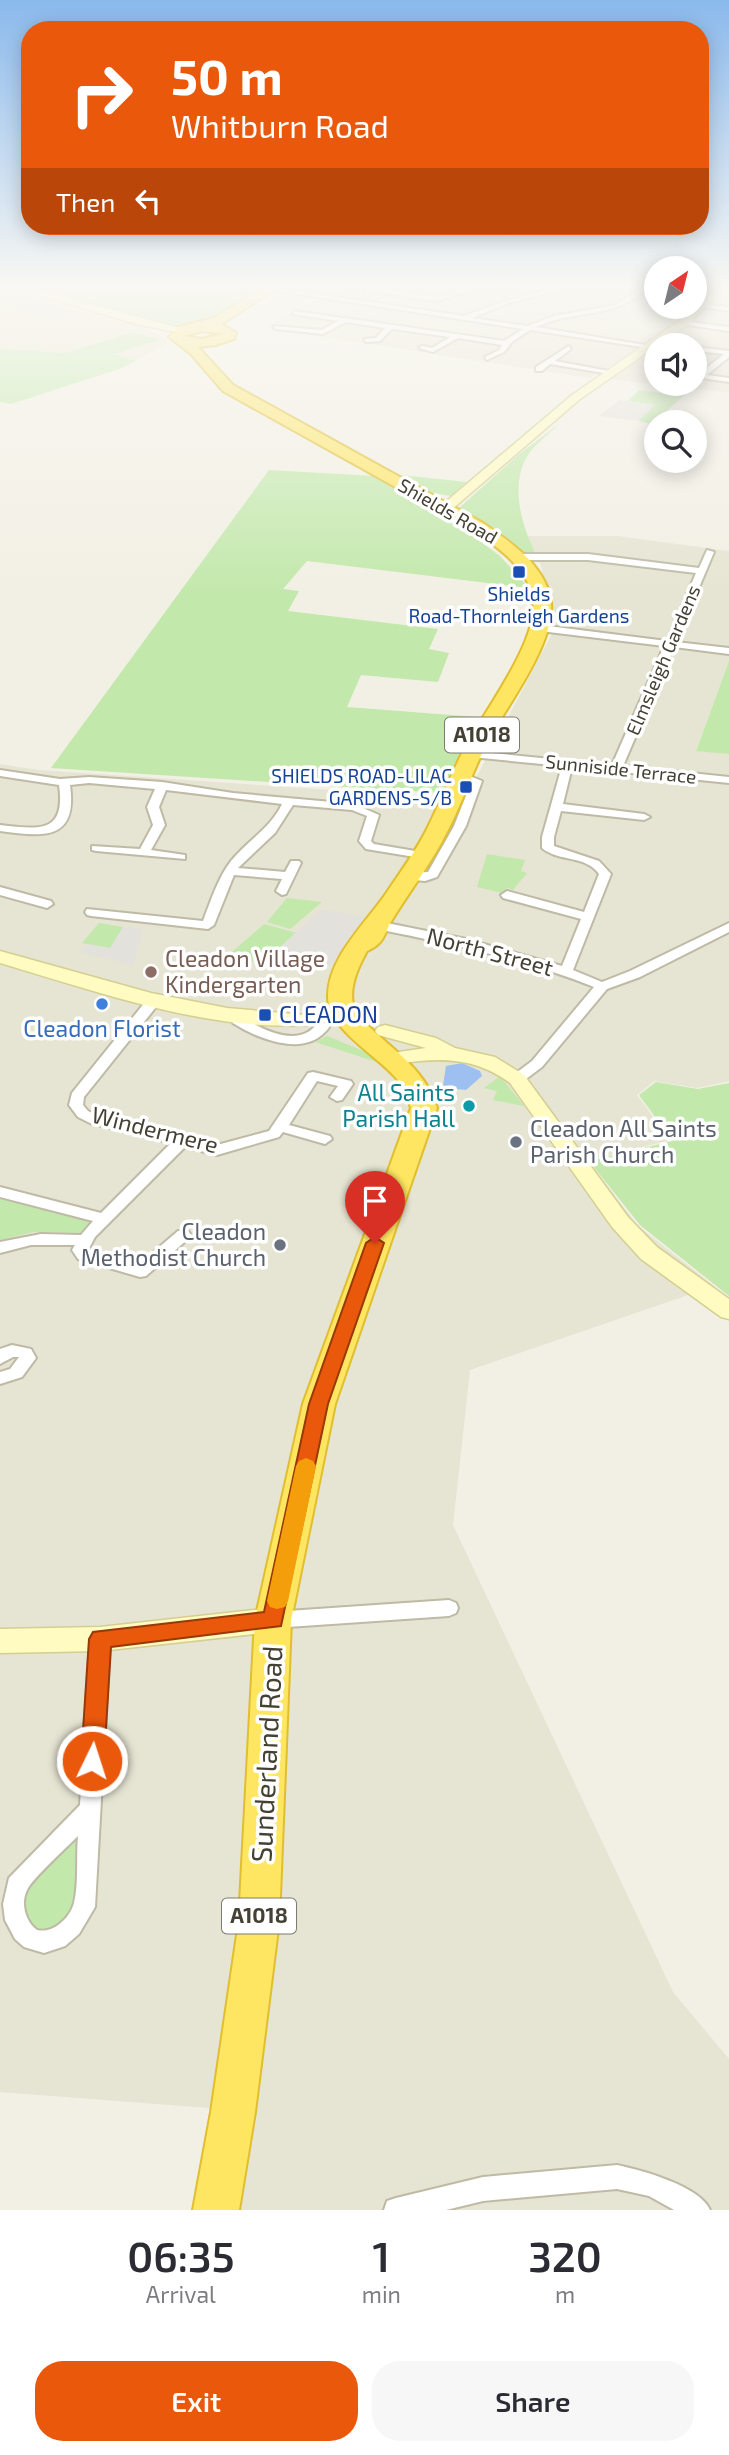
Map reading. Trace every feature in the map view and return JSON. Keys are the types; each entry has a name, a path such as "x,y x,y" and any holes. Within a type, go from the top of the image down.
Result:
{"highway":[{"name":"Shields Road","path":"232,390 477,526 518,557 540,592 544,611 540,628 471,754 435,834 377,925 356,985 357,1002 345,1015"},
{"name":"A1018","path":"345,1015 385,1031 403,1057"},
{"name":"A1018","path":"345,1015 403,1057"},
{"name":"Sunderland Road","path":"216,2210 233,2112 259,1921 273,1620 319,1404 423,1103 403,1057"}],"street":[{"path":"446,508 585,390"},
{"name":"Elmsleigh Gardens","path":"616,769 710,551"},
{"path":"518,557 588,557 702,570"},
{"path":"540,628 729,651"},
{"name":"Sunniside Terrace","path":"471,754 729,780"},
{"path":"566,971 605,874 603,869 593,862 555,853 548,848 568,764"},
{"path":"0,773 64,782 89,780 162,785 364,810 373,815 365,841 370,847 421,855"},
{"path":"408,876 425,877 433,874 460,826 478,781 462,776"},
{"path":"0,828 39,832 55,827 66,812 64,782"},
{"path":"144,853 159,825 153,807 162,785"},
{"path":"91,912 208,925 230,871 236,862 276,827 289,801"},
{"path":"556,807 644,817"},
{"path":"96,848 181,857"},
{"path":"282,891 295,863"},
{"path":"230,871 289,876"},
{"path":"0,891 47,904"},
{"path":"507,895 588,917"},
{"name":"North Street","path":"377,925 466,943 566,971 601,986"},
{"path":"517,1079 537,1065 601,986 635,974 729,927"},
{"path":"0,957 204,1010 306,1021 345,1015"},
{"name":"Windermere","path":"155,999 84,1087 76,1105 83,1114 95,1120 217,1150 229,1149 274,1134 281,1127"},
{"path":"385,1031 497,1064 517,1079 620,1222 649,1252 729,1311"},
{"path":"403,1057 449,1051"},
{"path":"325,1139 281,1127 313,1076 346,1084 337,1097"},
{"path":"181,1142 85,1240 80,1251 83,1255 140,1272 183,1235"},
{"path":"0,1192 105,1219"},
{"path":"0,1248 35,1238 85,1240"},
{"path":"0,1358 10,1351 18,1350 28,1358 16,1373 0,1378"},
{"path":"0,1641 100,1639 273,1620 449,1608"},
{"path":"89,1810 17,1885 8,1899 6,1916 13,1928 24,1938 38,1944 51,1942 77,1921 84,1907 100,1639"},
{"path":"396,2210 483,2189 617,2177 653,2185 698,2210"}],"shaded area":[{"path":"0,390 54,390 11,404 0,402"},
{"path":"707,390 707,390 729,390 729,393"},
{"path":"619,400 655,405 650,410 644,410 644,415 638,421 599,416"},
{"path":"525,536 618,536 729,551 729,661 696,750 729,754 729,1081 697,1088 654,1081 637,1095 670,1140 588,1161 638,1226 714,1286 470,1370 453,1525 673,1992 729,2059 729,2210 238,2210 248,2111 0,2092 0,764 38,770 465,799 554,630 541,565"},
{"path":"322,909 365,917 338,967 269,957"},
{"path":"123,927 143,929 133,965 80,952 88,944 110,948"}],"green space":[{"path":"0,390 54,390 11,404 0,402"},
{"path":"639,390 644,391 644,396 683,396 668,410 649,410 654,405 628,401"},
{"path":"559,424 531,450 521,472 520,508 536,555 527,555 459,508 518,455"},
{"path":"269,470 374,476 468,532 500,556 529,588 307,561 283,589 299,591 288,611 438,629 429,649 449,653 438,682 361,675 347,707 477,717 441,793 51,768"},
{"path":"400,475 467,482 451,496 432,493"},
{"path":"729,661 729,754 696,751"},
{"path":"487,854 525,860 521,871 527,873 513,890 507,888 502,893 477,887"},
{"path":"287,898 322,902 290,929 267,922"},
{"path":"99,923 123,927 110,949 82,943"},
{"path":"264,924 296,933 269,957 259,958 245,965 226,957"},
{"path":"327,1036 373,1055 380,1063 315,1042"},
{"path":"500,1076 524,1106 493,1100 497,1091 484,1088"},
{"path":"656,1082 698,1089 729,1083 729,1296 640,1225 589,1161 673,1141 639,1095"},
{"path":"0,1198 92,1220 81,1233 33,1232 0,1240"},
{"path":"76,1833 79,1838 77,1887 66,1920 58,1931 26,1931 18,1900 35,1876"}],"water":[{"path":"462,1063 480,1071 482,1076 466,1090 445,1088 446,1066"}],"slow traffic":[{"path":"277,1601 306,1466"}],"place":[{"name":"Shields Road-Thornleigh Gardens","path":"519,572"},
{"name":"SHIELDS ROAD-LILAC GARDENS-S/B","path":"466,787"},
{"name":"Cleadon Village Kindergarten","path":"151,972"},
{"name":"Cleadon Florist","path":"102,1004"},
{"name":"CLEADON","path":"265,1015"},
{"name":"All Saints Parish Hall","path":"469,1106"},
{"name":"Cleadon All Saints Parish Church","path":"516,1142"},
{"name":"Cleadon Methodist Church","path":"280,1245"}],"route":[{"path":"92,1761 100,1639 273,1620 319,1404 375,1243"}]}
